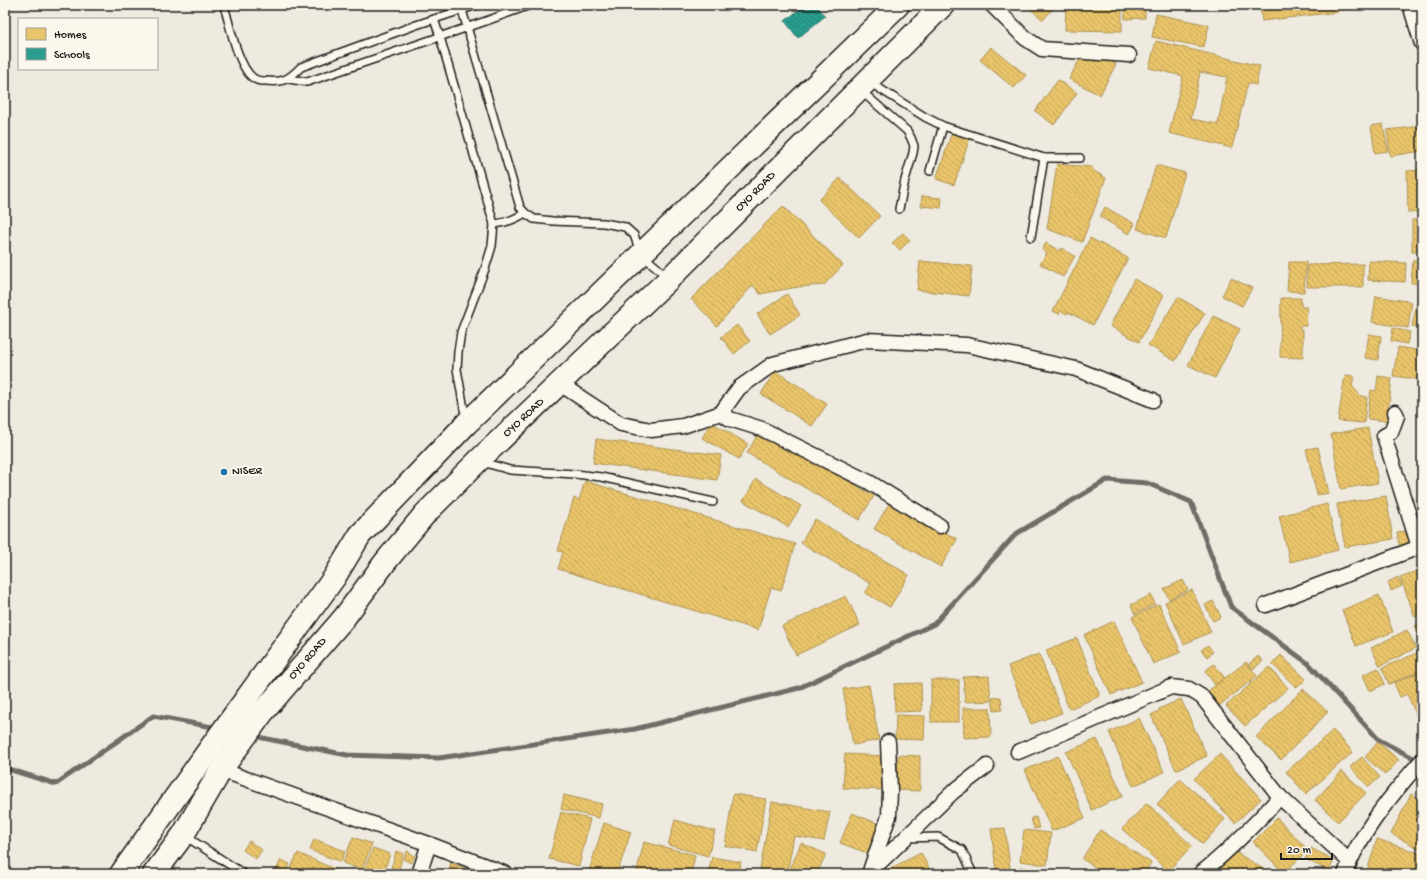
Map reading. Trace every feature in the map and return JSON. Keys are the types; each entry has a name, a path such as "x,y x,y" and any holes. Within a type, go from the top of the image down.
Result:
{"highway":[{"name":"OYO ROAD","path":"121,874 334,578 360,535 466,424 898,5"},
{"name":"OYO ROAD","path":"154,874 183,834 223,767 263,712 344,618 386,561 426,514 478,461 669,279 943,5"}],"street":[{"path":"992,5 1025,38 1042,49 1129,55"},
{"path":"1410,5 1422,44"},
{"path":"560,384 622,424 650,430 683,426 721,413 740,388 773,364 867,340 967,345 1076,369 1153,400"},
{"path":"1266,605 1421,547 1384,436 1391,432 1397,416 1395,412"},
{"path":"721,413 730,420 762,428 868,482 940,526"},
{"path":"1018,752 1171,687 1189,689 1202,697 1280,797 1347,867 1380,812 1422,760"},
{"path":"869,872 889,816 890,791 888,742"},
{"path":"869,872 953,792 987,766"},
{"path":"223,767 506,874"},
{"path":"1200,874 1219,859 1280,797"},
{"path":"419,874 429,844"}],"lane":[{"path":"224,5 240,60 247,72 256,80 277,82 289,79 307,82 530,5"},
{"path":"289,79 301,67 434,19 478,5"},
{"path":"462,10 520,207 525,213 534,219 604,223 625,227 634,235 641,254 669,279"},
{"path":"434,19 494,224 492,246 485,269 461,332 458,352 457,369 466,424"},
{"path":"863,85 942,126 1044,158 1080,158"},
{"path":"863,85 912,138 914,146 913,153 905,180 899,209"},
{"path":"930,170 942,126"},
{"path":"1032,237 1044,158"},
{"path":"494,224 506,223 515,220 525,213"},
{"path":"478,461 510,470 601,477 713,502"},
{"path":"183,834 244,874"},
{"path":"904,838 938,837 962,850 973,874"}],"building: Homes":[{"path":"1026,5 1056,5 1043,20"},
{"path":"1066,5 1122,6 1122,31 1065,30"},
{"path":"1125,5 1145,5 1145,18 1125,19"},
{"path":"1159,5 1170,5 1170,9 1159,8"},
{"path":"1260,5 1337,5 1338,12 1262,21"},
{"path":"1339,5 1356,5 1356,8 1340,10"},
{"path":"1156,14 1209,25 1204,47 1152,37"},
{"path":"1156,41 1260,66 1256,85 1248,83 1232,148 1169,133 1183,76 1149,68","holes":["1200,72 1227,77 1218,124 1191,119"]},
{"path":"991,47 1026,75 1014,88 980,60"},
{"path":"1082,55 1096,62 1100,56 1116,64 1100,95 1069,79"},
{"path":"1058,80 1077,93 1054,125 1035,111"},
{"path":"1383,124 1388,151 1375,153 1371,126"},
{"path":"1422,126 1422,151 1390,156 1387,130"},
{"path":"952,132 970,138 954,185 936,179"},
{"path":"1057,164 1092,167 1094,171 1106,178 1082,242 1047,229"},
{"path":"1156,165 1185,173 1166,238 1137,229"},
{"path":"1422,170 1422,212 1408,213 1407,171"},
{"path":"840,178 880,216 859,238 819,200"},
{"path":"922,196 942,198 941,208 921,206"},
{"path":"783,206 843,265 824,285 798,287 760,294 753,285 717,326 691,299"},
{"path":"1105,207 1135,224 1129,234 1100,217"},
{"path":"1412,220 1422,220 1422,252 1412,252"},
{"path":"903,233 910,240 900,250 892,243"},
{"path":"1090,238 1128,258 1093,325 1068,312 1067,314 1061,311 1059,314 1053,311"},
{"path":"1046,243 1060,251 1061,248 1075,256 1063,277 1040,264 1047,253 1042,250"},
{"path":"1413,260 1422,260 1422,284 1411,283"},
{"path":"920,261 972,266 969,296 917,290"},
{"path":"1369,261 1406,263 1405,282 1368,280"},
{"path":"1289,262 1306,262 1304,292 1287,291"},
{"path":"1363,264 1363,287 1307,287 1307,265"},
{"path":"1231,278 1252,288 1242,306 1222,296"},
{"path":"1134,279 1164,295 1139,342 1110,326"},
{"path":"787,294 800,315 770,334 757,314"},
{"path":"1376,296 1412,302 1408,328 1372,322"},
{"path":"1178,297 1205,313 1175,361 1148,345"},
{"path":"1281,298 1301,298 1301,307 1307,307 1306,326 1300,326 1300,330 1303,331 1303,358 1280,357"},
{"path":"1418,298 1422,299 1422,328 1412,326"},
{"path":"1213,316 1240,329 1215,378 1188,365"},
{"path":"737,325 750,341 734,354 721,337"},
{"path":"1393,328 1410,332 1407,344 1391,341"},
{"path":"1369,334 1381,336 1378,360 1365,358"},
{"path":"1398,347 1422,351 1422,380 1393,376"},
{"path":"775,371 827,404 812,426 761,394"},
{"path":"1345,375 1354,376 1352,386 1361,396 1367,397 1364,423 1338,421"},
{"path":"1378,376 1392,378 1387,421 1367,419 1371,390 1376,391"},
{"path":"711,422 748,444 739,459 702,438"},
{"path":"1368,428 1378,483 1341,489 1331,434"},
{"path":"761,429 874,496 859,520 747,453"},
{"path":"596,439 721,455 717,480 593,463"},
{"path":"1318,447 1329,493 1317,495 1306,449"},
{"path":"756,479 801,506 788,527 743,501"},
{"path":"585,481 795,544 781,591 771,588 758,630 558,569 563,552 558,551 574,498 579,500"},
{"path":"1386,496 1393,539 1345,547 1337,504"},
{"path":"890,502 957,539 941,567 874,529"},
{"path":"1327,504 1338,550 1290,562 1279,516"},
{"path":"815,519 909,575 890,607 865,593 871,584 801,543"},
{"path":"1410,531 1412,549 1400,550 1397,532"},
{"path":"1422,569 1422,615 1415,617 1400,577"},
{"path":"1398,577 1402,586 1391,591 1388,582"},
{"path":"1183,580 1188,590 1169,599 1164,589"},
{"path":"1192,590 1211,632 1184,644 1165,602"},
{"path":"1151,595 1155,604 1135,614 1131,605"},
{"path":"1379,595 1393,632 1356,646 1342,610"},
{"path":"846,596 860,625 796,655 782,626"},
{"path":"1213,601 1221,617 1213,621 1205,605"},
{"path":"1159,604 1181,652 1153,664 1132,617"},
{"path":"1114,621 1142,682 1111,695 1084,635"},
{"path":"1422,623 1422,643 1415,626"},
{"path":"1407,630 1416,648 1380,666 1371,648"},
{"path":"1077,638 1100,696 1069,709 1046,650"},
{"path":"1208,645 1213,652 1207,657 1201,650"},
{"path":"1419,652 1422,659 1422,670 1389,684 1382,668"},
{"path":"1039,654 1062,713 1031,724 1008,666"},
{"path":"1281,655 1306,679 1297,688 1272,664"},
{"path":"1258,656 1263,661 1253,669 1249,664"},
{"path":"1246,662 1257,676 1219,706 1208,691"},
{"path":"1214,664 1225,678 1215,685 1205,671"},
{"path":"1269,667 1288,688 1245,726 1226,706"},
{"path":"1378,668 1385,684 1370,691 1363,675"},
{"path":"1422,671 1422,719 1419,721 1407,694 1400,697 1394,683"},
{"path":"989,676 991,701 965,702 963,677"},
{"path":"931,680 959,680 959,722 931,722"},
{"path":"921,683 922,711 895,712 894,684"},
{"path":"869,685 879,740 853,745 843,689"},
{"path":"1303,689 1328,712 1281,760 1256,737"},
{"path":"1001,697 1002,710 994,711 992,698"},
{"path":"1181,699 1207,756 1176,770 1151,715 1159,711 1159,709"},
{"path":"963,708 990,708 991,737 964,738"},
{"path":"896,715 925,716 924,740 895,739"},
{"path":"1139,718 1164,772 1133,786 1109,732"},
{"path":"1333,730 1353,752 1306,794 1286,772"},
{"path":"1097,739 1123,796 1092,810 1066,752"},
{"path":"1378,742 1399,760 1385,775 1365,757"},
{"path":"845,754 886,756 884,790 843,788"},
{"path":"1220,754 1261,799 1235,823 1194,779"},
{"path":"898,755 920,756 920,791 897,790"},
{"path":"1058,756 1085,818 1052,831 1025,770"},
{"path":"1362,757 1380,777 1369,787 1350,767"},
{"path":"1342,771 1366,793 1338,822 1315,800"},
{"path":"1180,779 1225,819 1203,844 1157,804"},
{"path":"733,794 766,799 757,852 725,846"},
{"path":"1411,794 1422,800 1422,850 1391,834"},
{"path":"564,795 602,804 599,818 561,809"},
{"path":"772,802 830,812 824,841 794,836 787,874 760,869"},
{"path":"1147,803 1192,846 1168,871 1122,829"},
{"path":"561,812 590,819 579,866 549,859"},
{"path":"852,813 879,824 867,853 840,843"},
{"path":"1036,817 1039,828 1034,829 1031,818"},
{"path":"1277,818 1308,850 1284,873 1253,842"},
{"path":"675,820 715,831 708,856 668,845"},
{"path":"604,823 631,832 617,874 588,874"},
{"path":"1005,828 1010,868 996,870 991,829"},
{"path":"1024,830 1051,833 1047,865 1020,861"},
{"path":"1100,830 1151,863 1144,874 1106,874 1082,859"},
{"path":"353,837 372,844 362,870 343,863"},
{"path":"314,839 345,851 341,862 310,850"},
{"path":"1377,839 1422,854 1422,874 1366,874"},
{"path":"249,841 262,850 256,859 243,850"},
{"path":"644,842 695,855 691,874 636,874"},
{"path":"801,843 826,854 817,874 788,874"},
{"path":"373,848 390,854 383,874 374,874 364,870"},
{"path":"1311,848 1334,860 1329,871 1305,859"},
{"path":"1232,850 1272,874 1217,874"},
{"path":"396,851 403,853 398,874 390,872"},
{"path":"407,851 415,856 411,863 403,859"},
{"path":"298,853 339,871 337,874 288,874"},
{"path":"921,853 932,874 879,874"},
{"path":"712,857 741,862 739,874 708,874"},
{"path":"281,860 290,864 285,874 276,870"},
{"path":"451,863 480,874 447,874"},
{"path":"1020,867 1055,873 1019,874"}],"building: Schools":[{"path":"805,5 816,5 825,16 798,38 785,21"}],"waterway":[{"path":"253,736 347,755 439,758 635,729 799,688 934,624 1016,534 1107,480 1147,483 1191,502 1231,607 1309,664 1379,740 1419,761"},
{"path":"5,768 56,784 153,716 218,728"}],"place":[{"name":"NISER","path":"224,472"}]}
